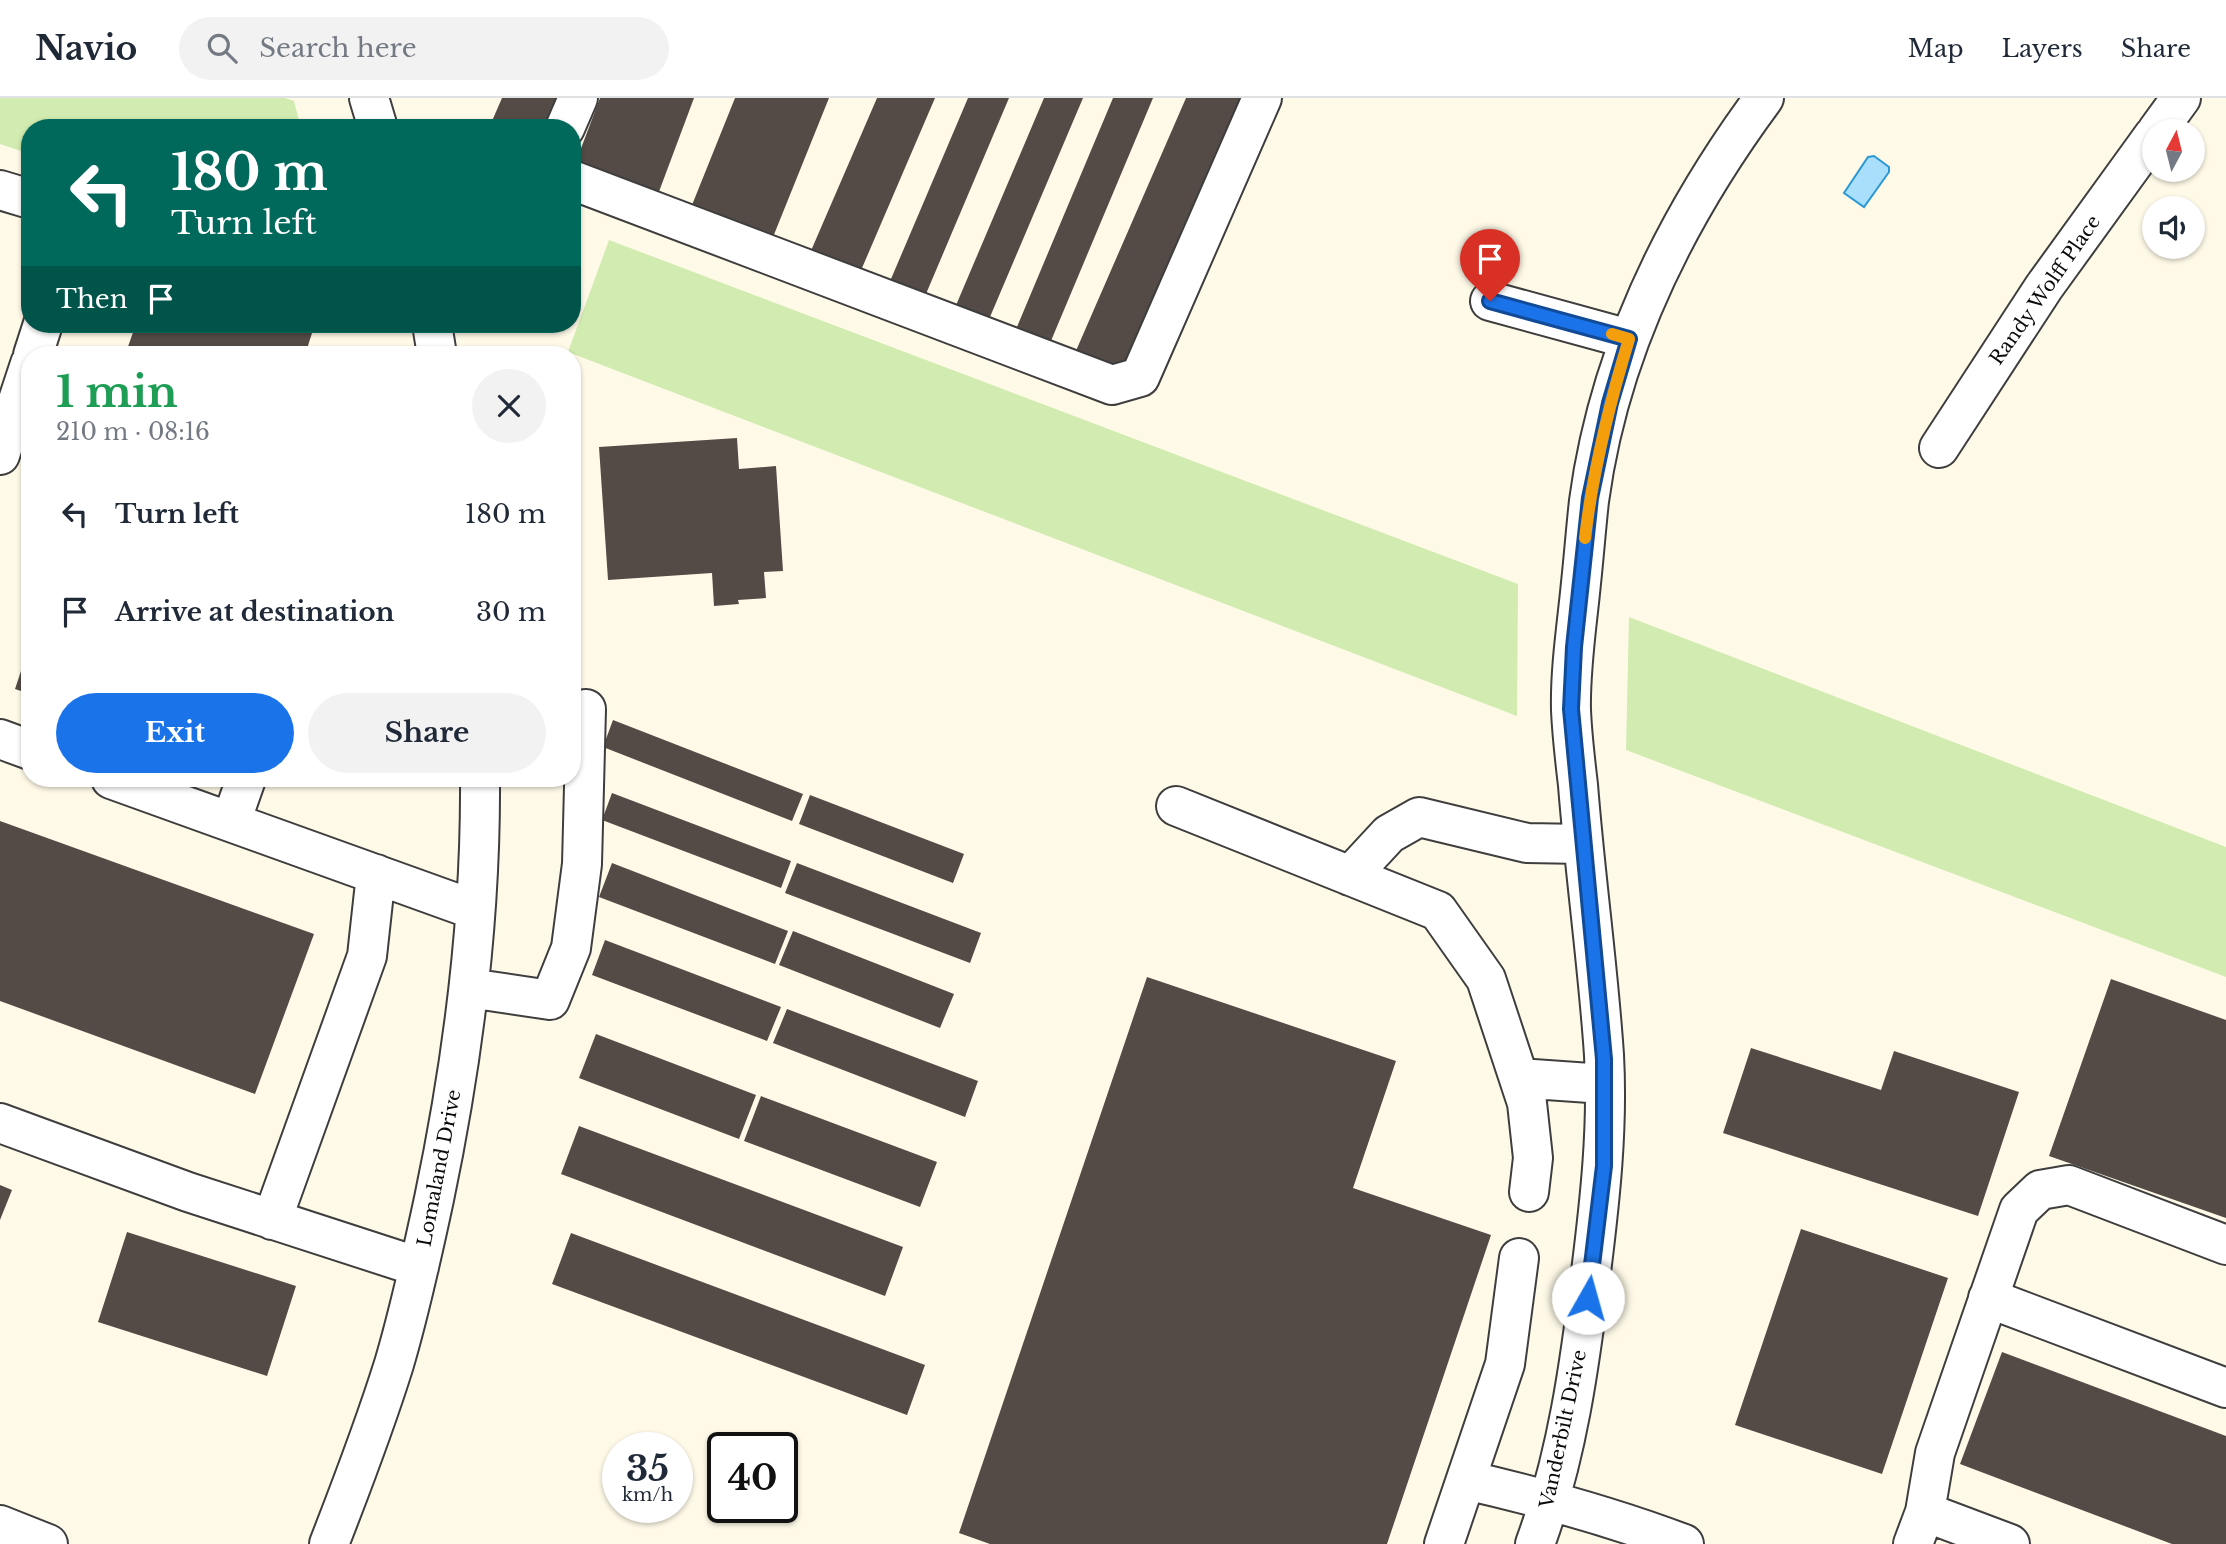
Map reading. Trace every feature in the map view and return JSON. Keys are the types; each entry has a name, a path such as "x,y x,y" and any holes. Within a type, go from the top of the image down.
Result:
{"street":[{"path":"369,98 375,119"},
{"path":"569,119 578,98"},
{"path":"581,183 1112,385 1140,377 1262,98"},
{"name":"Vanderbilt Drive","path":"1535,1544 1551,1500 1569,1417 1586,1311 1604,1166 1604,1084 1597,971 1571,709 1574,647 1590,498 1610,403 1629,339 1659,267 1694,201 1764,98"},
{"name":"Randy Wolff Place","path":"2166,119 2181,98"},
{"name":"Randy Wolff Place","path":"1938,448 2044,287 2142,152"},
{"path":"0,190 21,197"},
{"path":"1490,301 1629,339"},
{"path":"0,455 21,391"},
{"path":"469,988 550,1000 571,948 582,864 586,709"},
{"path":"0,739 21,747"},
{"path":"133,787 475,910"},
{"path":"231,822 243,787"},
{"name":"Lomaland Drive","path":"329,1544 363,1457 394,1364 419,1267 451,1118 469,988 480,787"},
{"path":"1176,806 1438,911 1486,979 1519,1078 1527,1103 1533,1158 1529,1192"},
{"path":"1350,876 1389,834 1419,817 1527,843 1583,845"},
{"path":"272,1220 367,956 376,874"},
{"path":"1519,1078 1604,1084"},
{"path":"0,1123 188,1192 419,1267"},
{"path":"2010,1544 1919,1528 1935,1453 2019,1210 2040,1190 2069,1185 2226,1245"},
{"path":"1444,1544 1505,1364 1519,1258"},
{"path":"1988,1298 2226,1388"},
{"path":"1466,1480 1551,1500 1684,1544"},
{"path":"0,1525 48,1544"}],"green space":[{"path":"0,98 285,98 294,101 299,119 21,119 21,151 0,144"},
{"path":"609,240 1518,584 1517,716 581,357 581,346 570,346 575,333 581,333 581,316"},
{"path":"1629,617 2226,847 2226,977 1626,750"}],"water":[{"path":"1874,156 1889,167 1889,172 1864,207 1844,193 1868,157"}],"building":[{"path":"502,98 562,98 554,119 493,119"},
{"path":"600,98 694,98 657,197 581,170 581,148"},
{"path":"735,98 829,98 771,242 690,210"},
{"path":"877,98 935,98 859,275 810,253"},
{"path":"968,98 1009,98 923,301 888,286"},
{"path":"1044,98 1083,98 987,324 954,310"},
{"path":"1113,98 1153,98 1048,348 1014,334"},
{"path":"1186,98 1245,98 1124,374 1075,353"},
{"path":"133,333 312,333 308,346 128,346"},
{"path":"737,438 739,469 776,466 783,571 764,572 766,598 738,600 739,604 714,606 712,573 608,580 599,447"},
{"path":"21,671 21,691 15,689"},
{"path":"613,720 803,794 792,821 603,747"},
{"path":"612,793 791,861 781,888 602,820"},
{"path":"810,795 964,854 953,883 799,824"},
{"path":"0,821 314,934 255,1094 0,1001"},
{"path":"612,863 788,931 775,964 599,897"},
{"path":"797,863 981,933 970,963 785,893"},
{"path":"793,931 954,994 940,1028 779,965"},
{"path":"605,940 781,1007 767,1041 592,975"},
{"path":"1147,977 1396,1061 1353,1188 1491,1235 1387,1544 990,1544 959,1533"},
{"path":"2111,979 2226,1020 2226,1218 2049,1156"},
{"path":"787,1009 978,1081 965,1117 773,1043"},
{"path":"596,1034 756,1095 739,1139 579,1078"},
{"path":"1751,1048 1881,1090 1894,1051 2019,1092 1978,1216 1723,1133"},
{"path":"761,1096 937,1162 920,1207 744,1141"},
{"path":"579,1126 903,1247 885,1296 561,1174"},
{"path":"0,1185 12,1190 0,1220"},
{"path":"1801,1229 1948,1278 1882,1474 1735,1425"},
{"path":"127,1232 296,1286 267,1376 98,1322"},
{"path":"571,1233 925,1365 907,1415 552,1284"},
{"path":"2002,1352 2226,1436 2226,1544 2172,1544 1960,1464"}],"slow traffic":[{"path":"1585,538 1590,498 1610,403 1629,339 1612,334"}],"route":[{"path":"1490,301 1629,339 1610,403 1590,498 1574,647 1571,709 1604,1059 1604,1166 1588,1298"}]}
